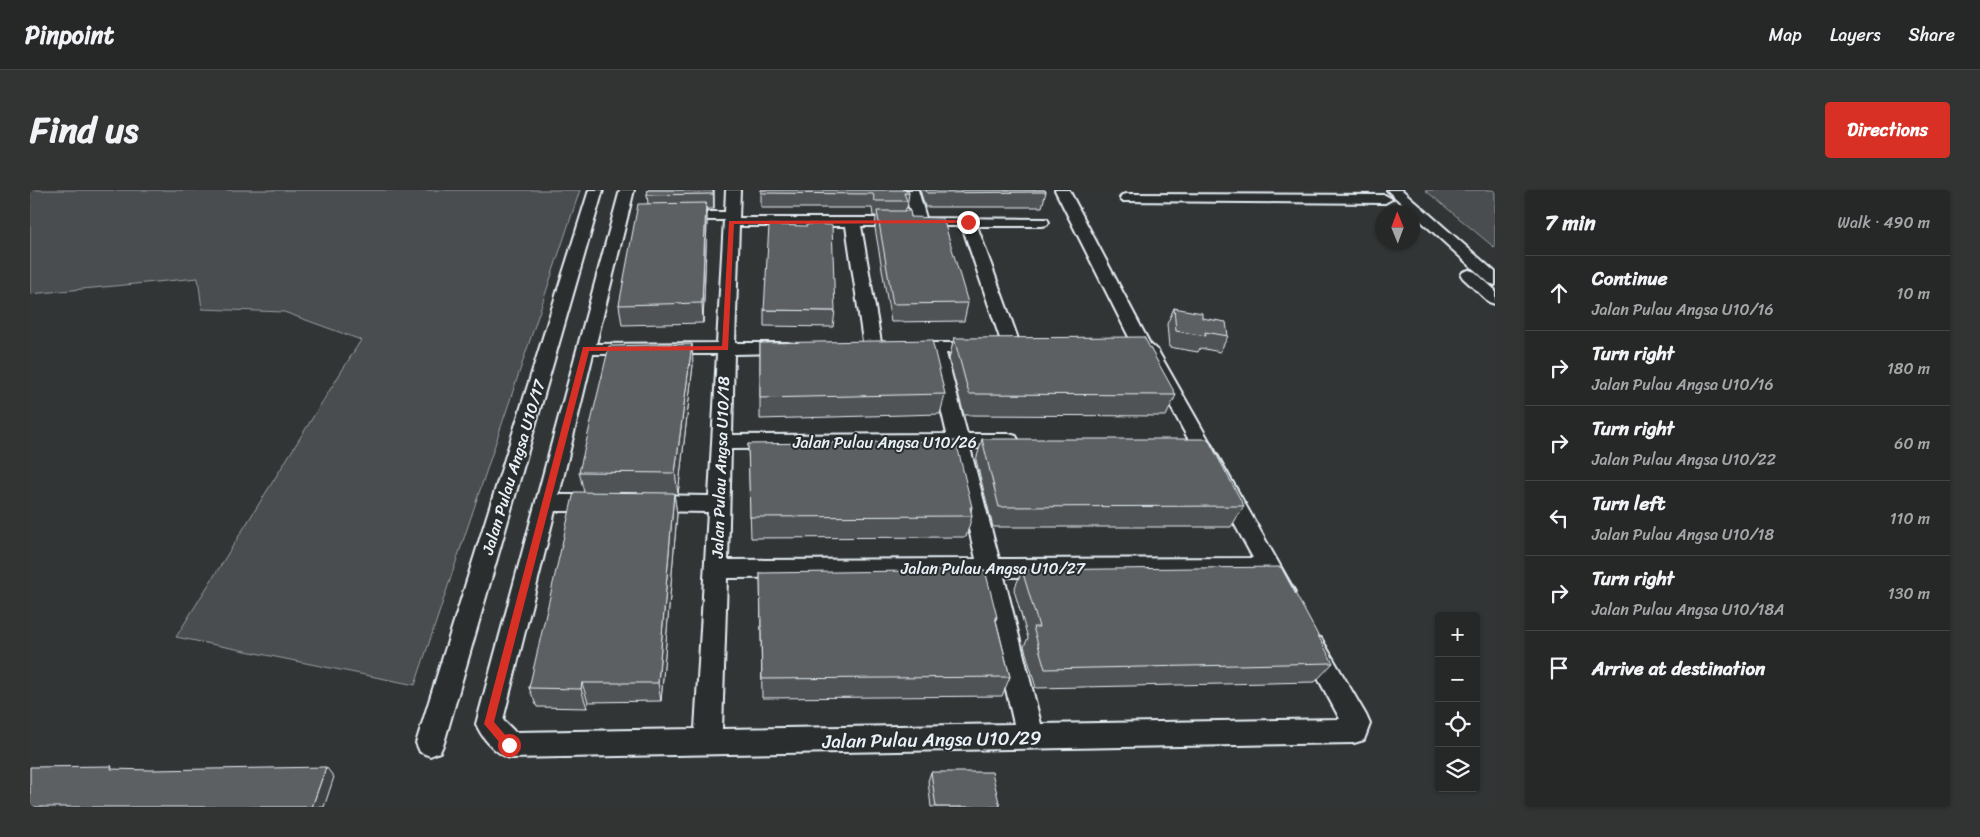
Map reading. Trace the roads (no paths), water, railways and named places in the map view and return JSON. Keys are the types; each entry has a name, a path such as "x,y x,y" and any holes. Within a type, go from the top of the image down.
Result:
{"street":[{"name":"Jalan Pulau Angsa U10/17","path":"430,743 596,190"},
{"path":"627,190 629,216 586,348 546,503 719,504"},
{"name":"Jalan Pulau Angsa U10/18","path":"708,743 733,190"},
{"path":"911,190 920,222"},
{"path":"1062,190 1133,347 1149,351 1189,441 1269,567"},
{"path":"1385,193 1394,205"},
{"path":"1127,198 1250,194 1385,193 1495,280"},
{"path":"666,216 852,222 1042,222"},
{"path":"852,222 872,348"},
{"path":"968,222 1012,347"},
{"path":"1420,231 1495,299"},
{"path":"853,348 1031,347"},
{"path":"586,348 804,348"},
{"path":"936,348 1031,737"},
{"name":"Jalan Pulau Angsa U10/26","path":"721,442 1026,441"},
{"name":"Jalan Pulau Angsa U10/29","path":"546,503 489,724 509,745 1354,731 1357,724 1269,567"},
{"name":"Jalan Pulau Angsa U10/27","path":"716,569 1269,567"}]}
